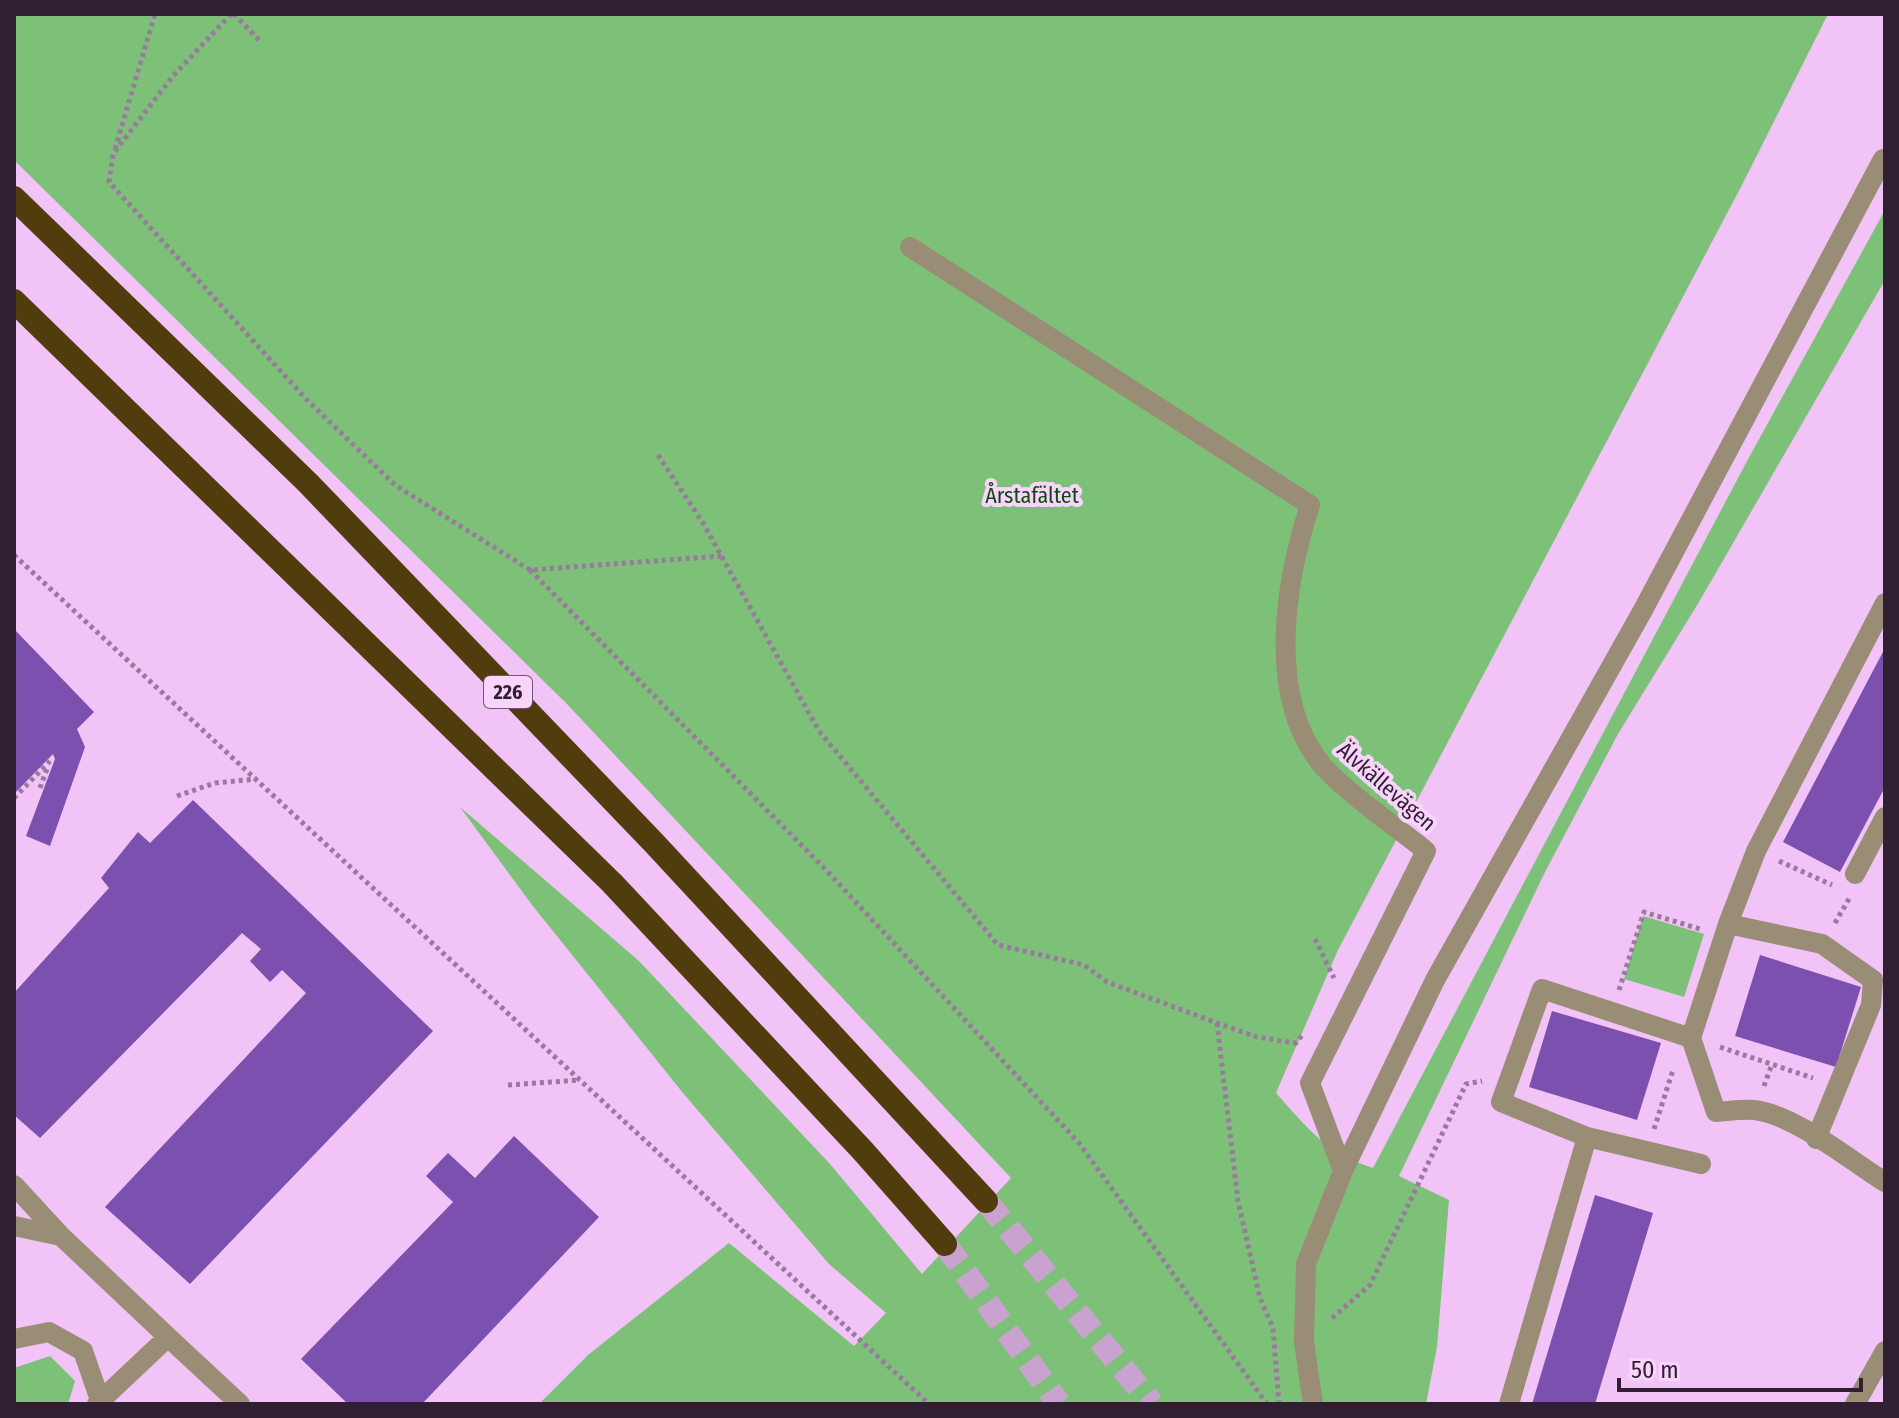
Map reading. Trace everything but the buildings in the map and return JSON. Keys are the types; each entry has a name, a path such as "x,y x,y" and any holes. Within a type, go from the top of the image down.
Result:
{"highway":[{"name":"226","path":"14,198 308,483 654,843 986,1201"},
{"path":"14,301 612,883 832,1117 945,1244"}],"street":[{"path":"1313,1404 1304,1342 1306,1264 1343,1171 1435,980 1643,610 1883,159"},
{"name":"Älvkällevägen","path":"910,247 1310,505 1288,603 1291,694 1301,732 1323,767 1426,851 1310,1083 1343,1171"},
{"path":"1885,603 1756,851 1688,1036 1716,1112 1756,1110 1799,1127 1885,1182"},
{"path":"1853,884 1885,817"},
{"path":"1726,930 1822,944 1873,980 1871,1005 1840,1087 1816,1139"},
{"path":"1688,1036 1542,989 1501,1102 1587,1137 1701,1164"},
{"path":"1509,1404 1587,1137"},
{"path":"14,1185 61,1236 240,1404"},
{"path":"15,1226 61,1236"},
{"path":"14,1339 49,1332 83,1351 98,1402 168,1337"},
{"path":"1855,1404 1885,1351"}],"path":[{"path":"155,14 113,154 109,182 306,399 395,485 530,570 827,871 1079,1143 1267,1404"},
{"path":"113,154 173,76 232,14 260,41"},
{"path":"658,455 722,556 819,731 998,945 1084,965 1107,982 1257,1037 1296,1043 1305,1031"},
{"path":"14,555 929,1404"},
{"path":"530,570 722,556"},
{"path":"14,798 50,761 40,788"},
{"path":"177,796 215,783 258,779"},
{"path":"1756,851 1853,884 1822,944"},
{"path":"1612,1011 1644,912 1726,930"},
{"path":"1315,939 1335,981"},
{"path":"1217,1023 1238,1201 1260,1298 1273,1328 1279,1404"},
{"path":"1646,1152 1688,1036 1840,1087"},
{"path":"1304,1342 1370,1285 1466,1084 1511,1075"},
{"path":"508,1085 581,1080"}],"green space":[{"name":"Årstafältet","path":"14,14 1828,14 1742,185 1338,950 1276,1093 1308,1129 1330,1147 1373,1168 1746,463 1885,210 1885,280 1699,602 1618,734 1545,872 1399,1176 1449,1200 1437,1347 1426,1404 539,1404 588,1355 729,1243 854,1346 886,1313 829,1264 683,1093 532,905 460,807 639,961 830,1164 922,1274 1011,1178 567,704 14,160"},
{"path":"1643,916 1704,934 1684,997 1624,979"},
{"path":"50,1356 75,1381 68,1404 14,1404 14,1368"}],"tunnel":[{"path":"986,1201 1152,1404"},
{"path":"945,1244 1059,1404"}]}
